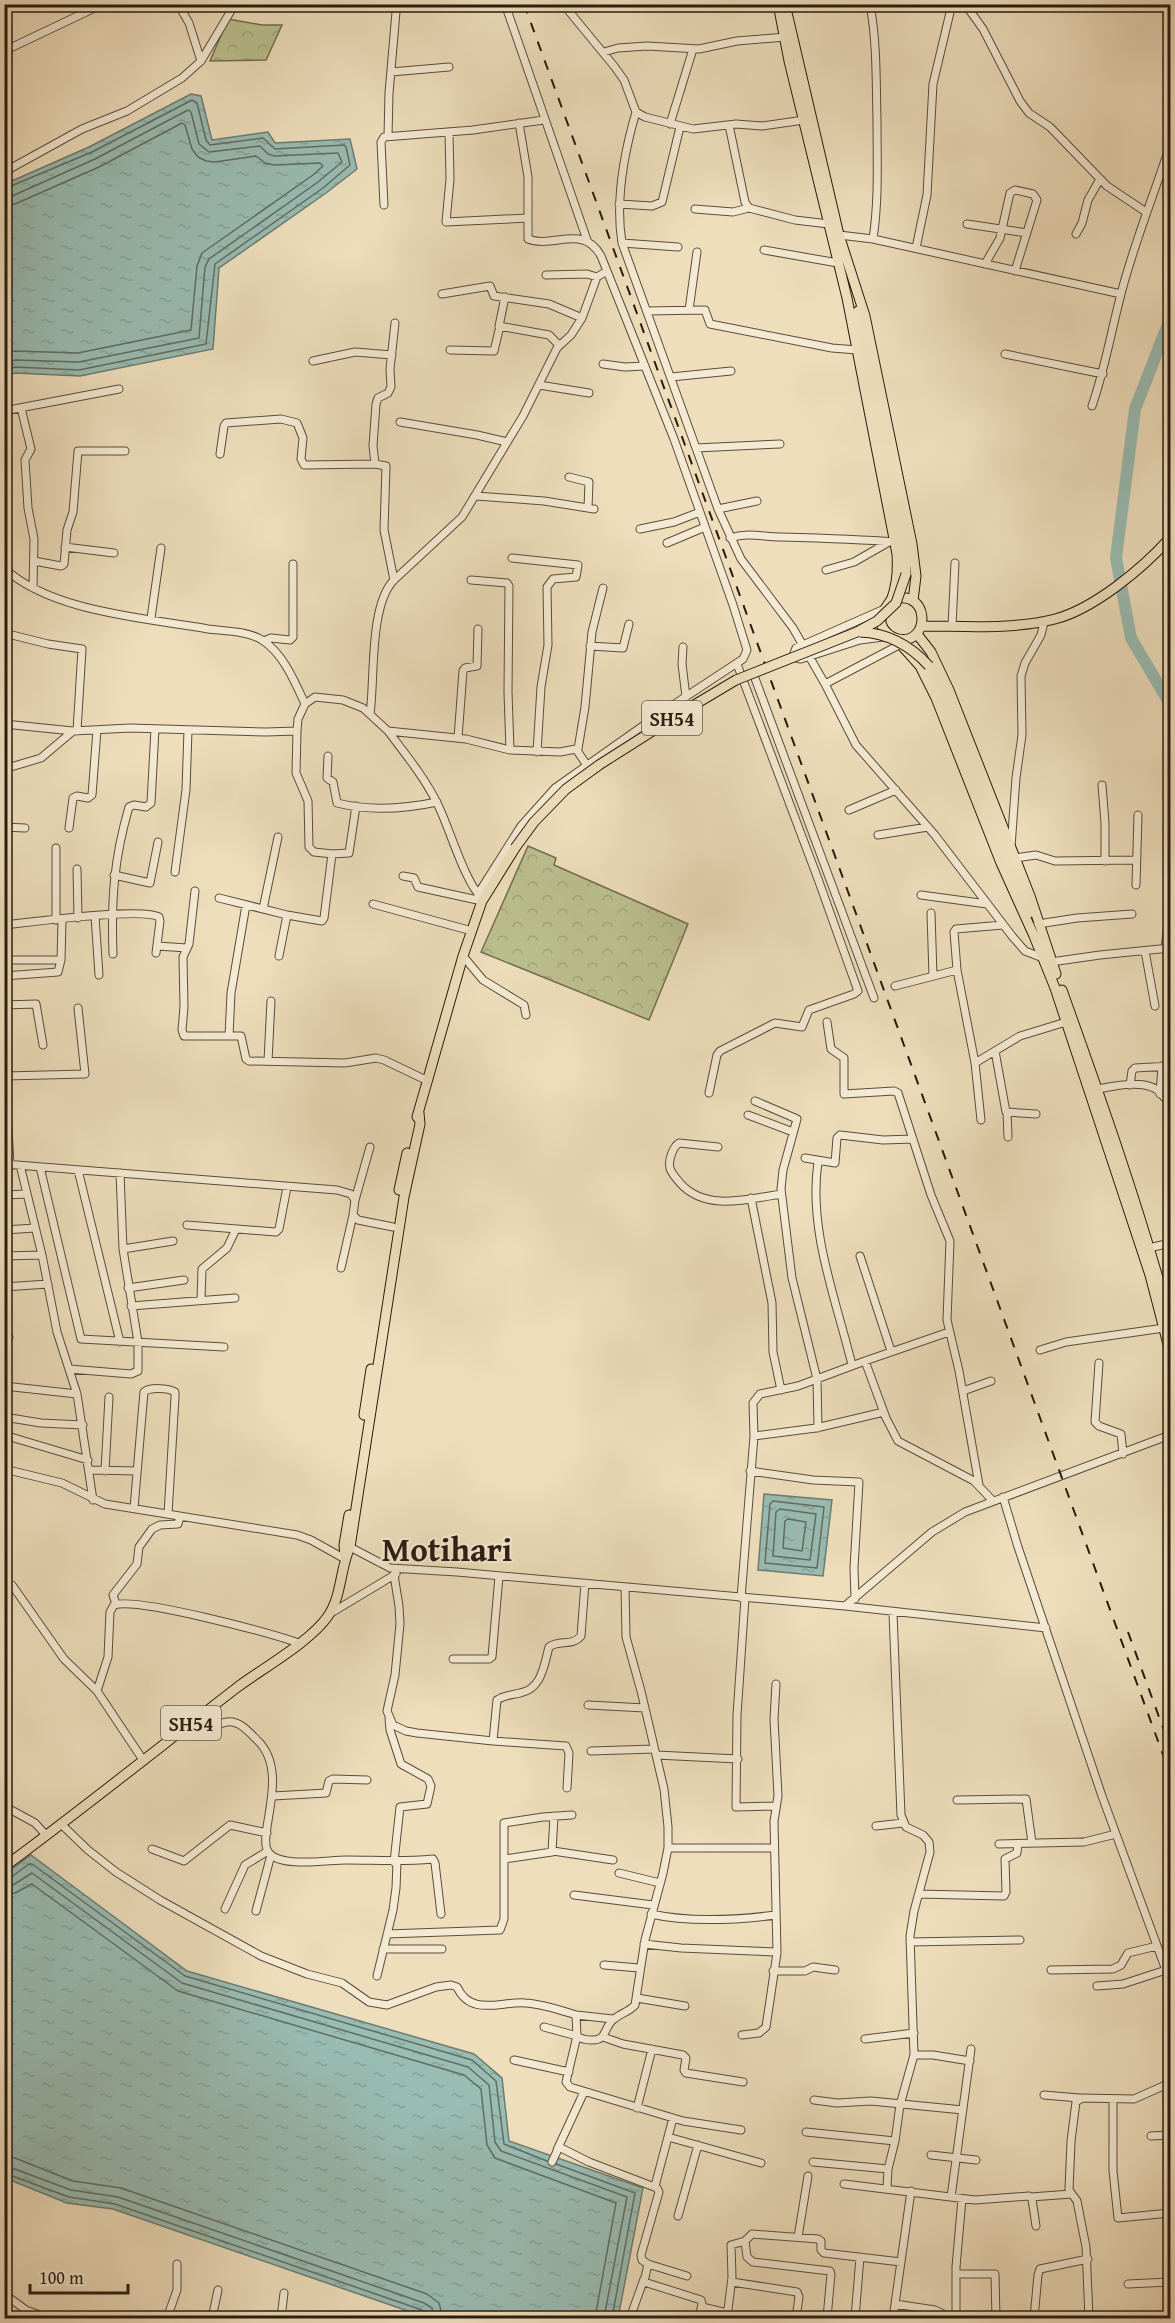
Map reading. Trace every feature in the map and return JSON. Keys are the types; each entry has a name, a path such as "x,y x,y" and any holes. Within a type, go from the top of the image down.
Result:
{"main road":[{"path":"785,5 785,37 789,61 847,297 898,572 891,600 882,610 881,624 920,666 936,698 1001,864 1034,921"},
{"path":"785,5 839,235 870,338 912,544 916,576 913,601"},
{"path":"857,632 886,614 900,595 906,574 905,552 859,319 858,294"},
{"path":"847,297 859,319"},
{"path":"896,640 909,639 919,630 952,626 1019,625 1058,618 1087,605 1143,566 1170,538"},
{"path":"891,600 906,598 921,609 919,630 949,690 1015,858 1066,1022 1167,1324"},
{"name":"SH54","path":"347,1546 393,1227 414,1123 419,1113 481,898 524,834 551,803 580,778 721,688 857,632 878,633 909,647 929,666 935,677 1028,911 1034,921"},
{"path":"1047,960 1098,1089 1149,1248 1167,1324 1170,1352"},
{"name":"SH54","path":"4,1867 299,1643 330,1614 335,1603 345,1558 404,1197 420,1124 419,1113"}],"street":[{"path":"4,51 103,4"},
{"path":"178,4 189,23 201,61"},
{"path":"4,172 82,129 127,111 182,78 201,61 235,4"},
{"path":"388,136 396,12 394,4"},
{"path":"481,898 506,848 537,806 555,788 586,764 736,664 746,655 745,642 700,512 607,271 597,248 587,240 505,4"},
{"path":"562,4 604,52 624,80 636,112 631,129 620,204 622,243 718,509 741,559 793,628 856,745 928,827 1025,951 1047,960 1168,949 1170,907"},
{"path":"870,4 875,36 877,77 878,201 873,239"},
{"path":"916,248 927,195 933,84 952,4"},
{"path":"985,4 966,6 998,56 1024,107 1033,117 1050,127 1115,192 1146,212"},
{"path":"604,52 618,48 647,46 693,49 737,41 785,37"},
{"path":"670,124 693,49"},
{"path":"391,72 449,67"},
{"path":"636,112 645,117 693,129 729,125 762,126 804,120"},
{"path":"384,205 382,138 544,120"},
{"path":"519,123 528,177 527,237 529,240 587,240"},
{"path":"729,125 745,202 749,208"},
{"path":"620,204 652,206 662,202 680,127"},
{"path":"448,132 450,179 446,222 528,218"},
{"path":"1092,406 1103,374 1121,294 1146,212 1170,145"},
{"path":"1076,234 1082,223 1088,200 1100,179"},
{"path":"985,264 998,244 1010,193 1015,190 1035,195 1037,198 1015,271"},
{"path":"695,209 734,212 749,208 795,220 829,224"},
{"path":"967,224 1027,233"},
{"path":"839,235 873,239 1121,294"},
{"path":"622,243 678,247"},
{"path":"764,250 838,263"},
{"path":"689,310 697,252"},
{"path":"370,714 374,649 386,591 394,580 456,524 476,496 523,416 559,345 582,318 597,278 607,271"},
{"path":"546,276 586,274 597,278"},
{"path":"442,294 490,286 494,295 549,304 582,318"},
{"path":"450,350 494,351 505,297"},
{"path":"647,311 705,310 711,324 832,348 857,350"},
{"path":"375,464 373,450 377,401 388,393 391,387 390,369 394,323"},
{"path":"500,326 549,335 559,345"},
{"path":"313,361 355,352 392,355"},
{"path":"1005,354 1103,374"},
{"path":"603,364 625,367 645,366"},
{"path":"670,377 731,371"},
{"path":"539,385 589,393"},
{"path":"4,411 119,389"},
{"path":"21,408 31,449 26,460 28,508 34,539 33,588"},
{"path":"220,454 226,423 284,419 296,422 303,437 302,464 385,465 388,469 384,530 394,580"},
{"path":"400,422 507,442"},
{"path":"696,448 780,444"},
{"path":"34,561 63,566 67,530 73,512 77,452 81,449 102,452 125,451"},
{"path":"476,496 544,501 591,508 589,482 569,477"},
{"path":"718,509 757,501"},
{"path":"640,529 674,522 700,512"},
{"path":"667,543 705,526"},
{"path":"730,538 750,534 892,542"},
{"path":"826,570 854,562 892,542"},
{"path":"66,547 114,553"},
{"path":"151,618 161,548"},
{"path":"512,558 578,565 576,577 554,579 547,587 548,645 541,687 537,752"},
{"path":"952,626 955,563"},
{"path":"264,641 271,638 290,640 293,637 293,564"},
{"path":"4,568 46,595 86,607 246,635 264,641 284,663 305,704"},
{"path":"471,580 507,583 509,586 510,750"},
{"path":"586,764 578,749 585,707 593,623 603,588"},
{"path":"882,610 801,645 794,649 795,656 799,659 808,657 860,640 896,640"},
{"path":"1011,847 1016,778 1023,728 1021,676 1025,663 1041,635 1044,622"},
{"path":"590,646 623,648 629,624"},
{"path":"458,738 463,670 477,666 478,629"},
{"path":"4,633 48,644 82,649 75,731 41,758 4,769"},
{"path":"825,684 845,676 896,640"},
{"path":"683,647 682,664 686,697"},
{"path":"709,1093 717,1055 720,1051 775,1023 802,1027 809,1010 858,991 736,664"},
{"path":"753,673 874,998"},
{"path":"356,806 349,853 314,852 309,847 308,801 296,773 297,731 298,718 305,704 315,697 343,700 363,708 388,731 425,782 470,880 481,898"},
{"path":"4,724 75,731 155,729 297,731"},
{"path":"113,954 114,876 129,807 134,805 147,807 151,804 155,729"},
{"path":"69,828 73,798 77,796 88,798 92,795 97,730"},
{"path":"175,872 186,790 188,730"},
{"path":"388,731 458,738 510,750 537,752 578,749"},
{"path":"328,756 327,778 333,783 336,802 356,806 408,807 436,802"},
{"path":"1102,785 1105,861"},
{"path":"849,810 896,790"},
{"path":"1136,885 1138,815"},
{"path":"4,827 25,828"},
{"path":"878,835 928,827"},
{"path":"263,909 278,837"},
{"path":"114,876 150,883 158,842"},
{"path":"4,976 59,971 62,960 56,848"},
{"path":"219,898 319,922 324,920 333,854"},
{"path":"1015,858 1036,855 1055,861 1136,860"},
{"path":"77,869 78,918"},
{"path":"403,876 413,878 418,887 481,898"},
{"path":"195,891 187,948 183,957 183,1034 186,1036 243,1037 247,1060 345,1063 380,1058 428,1081"},
{"path":"921,895 987,904"},
{"path":"373,904 472,931"},
{"path":"229,1036 231,993 246,905"},
{"path":"4,925 130,913 157,916 160,921 156,949 187,948"},
{"path":"931,913 933,976"},
{"path":"1034,921 1132,914"},
{"path":"279,956 287,915"},
{"path":"95,916 99,975"},
{"path":"981,1120 975,1063 957,970 954,930 1003,925"},
{"path":"1145,951 1155,1006"},
{"path":"463,956 483,980 524,1005 526,1015"},
{"path":"4,960 62,960"},
{"path":"895,986 957,970"},
{"path":"268,1061 271,1001"},
{"path":"4,1005 36,1004 43,1045"},
{"path":"5,1076 86,1074 78,1008"},
{"path":"827,1022 831,1049 844,1057 843,1093 896,1091 899,1095 931,1195 950,1241 946,1308 980,1485"},
{"path":"975,1063 1020,1036 1066,1022"},
{"path":"995,1051 1007,1113 1008,1137"},
{"path":"4,1053 7,1164 337,1190 351,1194 355,1200"},
{"path":"1160,1094 1161,1066"},
{"path":"1130,1085 1133,1068 1170,1066"},
{"path":"1098,1089 1130,1085 1155,1089 1170,1101"},
{"path":"755,1101 795,1117 797,1120 783,1170 781,1194 792,1278 817,1379 818,1428"},
{"path":"1007,1113 1036,1113"},
{"path":"748,1115 793,1132"},
{"path":"805,1158 818,1162 836,1163 837,1138 840,1135 883,1140 913,1139"},
{"path":"718,1147 679,1143 673,1149 671,1171 689,1191 709,1201 781,1194"},
{"path":"341,1268 355,1200 370,1147"},
{"path":"818,1162 815,1198 819,1232 852,1365"},
{"path":"20,1165 42,1255 57,1332 77,1394 93,1500"},
{"path":"40,1167 80,1338 224,1347"},
{"path":"78,1170 120,1342"},
{"path":"69,1369 134,1374 139,1368 138,1342 123,1249 120,1173"},
{"path":"187,1225 277,1231 287,1186"},
{"path":"4,1195 27,1194"},
{"path":"751,1198 772,1303 773,1352 782,1390"},
{"path":"353,1215 358,1220 393,1227"},
{"path":"4,1230 35,1228"},
{"path":"201,1300 202,1269 227,1248 236,1229"},
{"path":"123,1249 173,1241"},
{"path":"1149,1248 1170,1243"},
{"path":"4,1256 42,1255"},
{"path":"860,1256 891,1351"},
{"path":"128,1288 184,1280"},
{"path":"4,1287 48,1284"},
{"path":"131,1306 235,1298"},
{"path":"1040,1350 1066,1342 1117,1336 1167,1324"},
{"path":"775,1806 736,1807 737,1715 750,1471 754,1436 752,1408 754,1399 760,1394 817,1379 949,1332"},
{"path":"865,1361 884,1412 898,1441 980,1485 993,1501"},
{"path":"1099,1363 1095,1422 1099,1426 1121,1434 1123,1454"},
{"path":"963,1391 991,1381"},
{"path":"4,1386 77,1394"},
{"path":"134,1508 144,1392 149,1389 174,1391 176,1397 168,1514"},
{"path":"105,1471 109,1397"},
{"path":"754,1436 818,1428 884,1412"},
{"path":"4,1418 82,1425"},
{"path":"4,1435 88,1460"},
{"path":"845,1606 932,1532 965,1512 1170,1435"},
{"path":"4,1469 62,1484 105,1504 297,1535 345,1558"},
{"path":"90,1470 137,1471"},
{"path":"750,1471 813,1480 859,1482 854,1568 855,1599"},
{"path":"1003,1497 1116,1834 1170,1981"},
{"path":"116,1604 113,1594 137,1564 139,1548 152,1529 160,1525 178,1524 180,1516"},
{"path":"347,1546 390,1568 406,1570 845,1606 1046,1628"},
{"path":"330,1614 406,1570"},
{"path":"394,1575 400,1623 395,1675 387,1711 393,1725 406,1731 493,1741 567,1746 569,1750 567,1788"},
{"path":"453,1659 489,1659 492,1657 500,1576"},
{"path":"4,1582 12,1585 64,1659 97,1691 143,1760"},
{"path":"493,1741 497,1700 532,1689 546,1666 549,1647 554,1643 574,1642 581,1636 585,1583"},
{"path":"61,1824 88,1850 116,1872 160,1900 261,1956 307,1974 342,1983 375,2004 395,2003 426,1990 451,1985 457,1987 460,1994 467,2000 485,2006 528,2003 576,2015 613,2019 629,2012 635,2005 644,1944 668,1848 663,1789 626,1637 625,1587"},
{"path":"97,1691 107,1666 110,1612 116,1604 182,1613 299,1643"},
{"path":"893,1613 896,1730 903,1823"},
{"path":"742,2035 759,2033 766,2027 776,1952 774,1848 775,1806 778,1796 774,1719 776,1684"},
{"path":"588,1705 645,1708"},
{"path":"376,1976 396,1888 395,1862 400,1807 428,1804 431,1786 428,1779 401,1764 389,1726 389,1717"},
{"path":"195,1720 209,1728 227,1721 237,1723 262,1745 271,1759 273,1796 267,1833 269,1853 256,1911"},
{"path":"591,1751 655,1752 738,1759"},
{"path":"273,1796 326,1793 329,1781 333,1779 367,1780"},
{"path":"957,1800 1026,1799 1032,1843"},
{"path":"4,1806 35,1823 46,1836"},
{"path":"387,1934 500,1930 504,1919 504,1823 572,1815"},
{"path":"553,1851 554,1816"},
{"path":"876,1826 903,1823 923,1835 930,1847 914,1911 910,1942 914,2055 900,2105 888,2169 887,2188"},
{"path":"152,1849 184,1861 230,1825 267,1833"},
{"path":"999,1844 1084,1842 1116,1834"},
{"path":"919,1894 1005,1896 1006,1858 1017,1853 1018,1844"},
{"path":"668,1848 774,1848"},
{"path":"505,1859 553,1851 613,1860"},
{"path":"225,1909 245,1865 269,1853 298,1862 434,1860 441,1914"},
{"path":"619,1873 660,1883"},
{"path":"574,1895 653,1905"},
{"path":"651,1914 666,1917 725,1919 776,1915"},
{"path":"910,1942 1020,1940"},
{"path":"644,1944 776,1952"},
{"path":"1051,1970 1113,1969 1121,1965 1128,1953 1157,1946"},
{"path":"383,1949 442,1949"},
{"path":"604,1965 639,1968"},
{"path":"773,1971 806,1971 813,1967 835,1970"},
{"path":"1097,1986 1123,1984 1166,1970"},
{"path":"637,1998 685,2006"},
{"path":"576,2015 577,2036 567,2085 673,2118 741,2130"},
{"path":"544,2027 587,2040 599,2040 613,2019"},
{"path":"866,2038 914,2033"},
{"path":"603,2037 623,2044 685,2055 683,2069 686,2073 743,2082"},
{"path":"637,2108 652,2049"},
{"path":"951,2197 971,2049"},
{"path":"914,2055 933,2055 970,2061"},
{"path":"514,2060 569,2072"},
{"path":"1044,2095 1134,2099 1170,2083"},
{"path":"584,2092 552,2162 559,2147 589,2162 655,2186 659,2193 641,2255 643,2261 687,2276"},
{"path":"1079,2098 1075,2106 1071,2141 1069,2188 1078,2202 1088,2259 1089,2319"},
{"path":"1113,2099 1113,2171 1118,2218 1170,2213"},
{"path":"814,2100 837,2103 871,2101 963,2110"},
{"path":"655,2186 673,2118"},
{"path":"806,2132 895,2141"},
{"path":"1151,2136 1170,2135"},
{"path":"668,2137 761,2163"},
{"path":"678,2216 698,2145"},
{"path":"931,2154 976,2160"},
{"path":"813,2162 888,2169"},
{"path":"798,2237 808,2176"},
{"path":"844,2184 962,2199 986,2200 1071,2194"},
{"path":"893,2319 911,2192"},
{"path":"1031,2197 1036,2226"},
{"path":"895,2304 935,2310 949,2317 955,2316 962,2199"},
{"path":"702,2307 727,2316 732,2282 731,2245 745,2241 754,2234 819,2239 821,2250 824,2253 901,2262"},
{"path":"745,2241 747,2257 753,2262 831,2272 827,2319"},
{"path":"855,2319 860,2257"},
{"path":"1034,2319 1040,2269 1088,2259"},
{"path":"166,2319 177,2290 177,2264"},
{"path":"630,2319 648,2264"},
{"path":"956,2274 995,2274 996,2319"},
{"path":"644,2279 647,2284 699,2300 702,2303 699,2319"},
{"path":"732,2282 798,2292 796,2319"},
{"path":"1128,2284 1170,2282"},
{"path":"212,2319 218,2290"},
{"path":"281,2319 284,2293"},
{"path":"4,2294 26,2310 48,2319"},
{"path":"25,2319 26,2310"}],"green space":[{"path":"228,19 262,25 282,25 266,60 210,61"},
{"path":"528,846 556,858 554,865 688,924 649,1020 481,952"}],"water":[{"path":"191,94 201,96 212,140 268,132 275,143 350,139 357,169 219,268 213,349 80,376 15,373 5,377 5,184 89,147"},
{"path":"764,1494 832,1500 823,1576 758,1570"},
{"path":"31,1855 187,1971 474,2054 502,2078 509,2141 643,2188 618,2318 428,2318 113,2209 67,2203 5,2178 5,1874"}],"waterway":[{"path":"1170,319 1135,409 1116,558 1131,638 1170,704"}],"railway":[{"path":"524,4 1170,1774"},
{"path":"1128,1632 1170,1747"}],"district":[{"name":"Motihari","path":"447,1549"}]}
